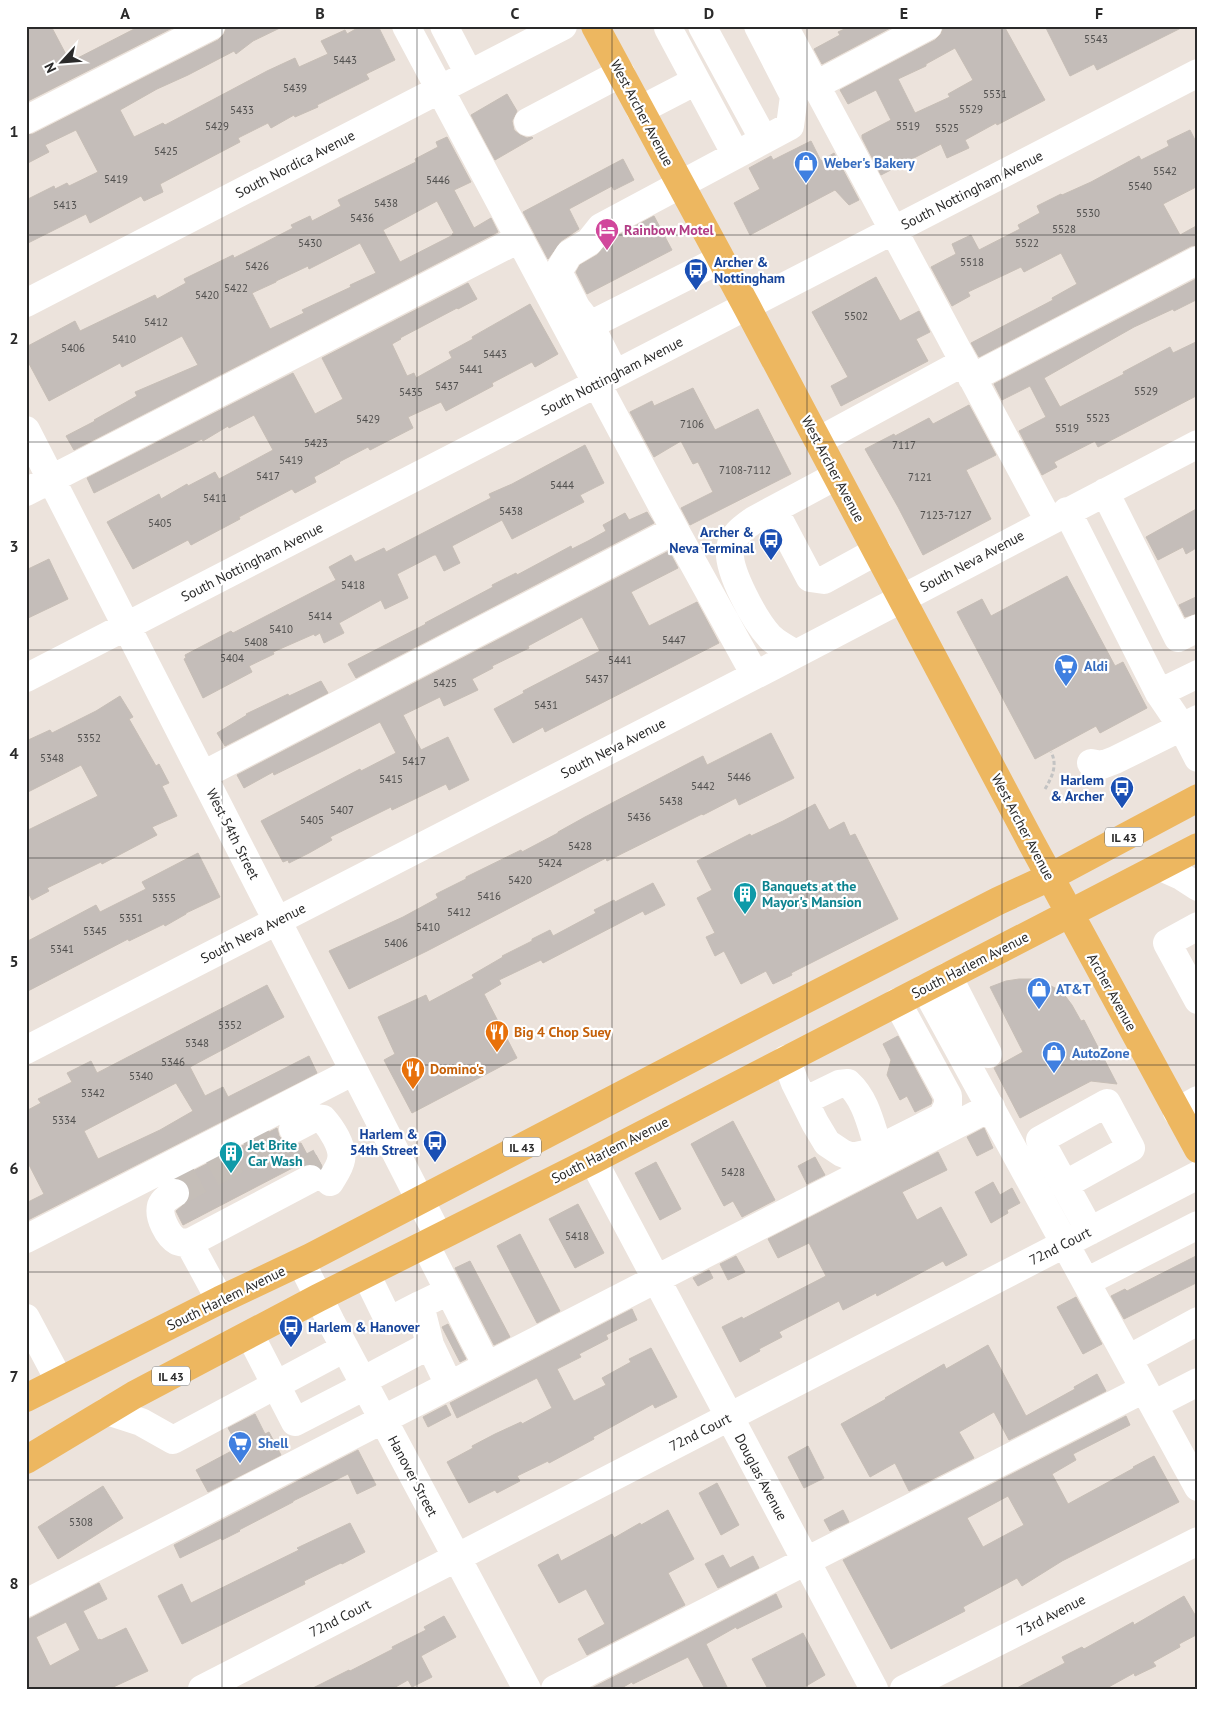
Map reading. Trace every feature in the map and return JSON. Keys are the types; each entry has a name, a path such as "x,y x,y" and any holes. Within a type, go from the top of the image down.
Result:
{"main road":[{"name":"West Archer Avenue","path":"595,26 1070,913"},
{"name":"South Harlem Avenue","path":"26,1398 220,1300 301,1262 748,1028 998,901 1050,877 1198,798"},
{"name":"South Harlem Avenue","path":"26,1460 108,1411 318,1298 594,1160 1198,847"},
{"name":"Archer Avenue","path":"1070,913 1187,1106 1198,1149"}],"street":[{"path":"26,120 211,26"},
{"path":"406,26 519,239 606,379 675,530 755,675"},
{"path":"444,26 470,74"},
{"name":"South Nordica Avenue","path":"26,303 563,26"},
{"path":"671,26 668,28 736,155"},
{"path":"702,26 764,140"},
{"path":"606,379 590,325 576,306 558,272 569,254 589,242 601,227 790,126 794,96 758,26"},
{"path":"784,26 968,370 1058,516 1159,693 1190,723 1198,758"},
{"path":"816,85 928,26"},
{"name":"South Nottingham Avenue","path":"26,678 1198,73"},
{"path":"528,122 621,74"},
{"path":"640,110 696,81"},
{"path":"26,492 519,239"},
{"path":"590,325 721,259"},
{"path":"818,440 1198,260"},
{"name":"West 54th Street","path":"26,430 420,1200 449,1291 487,1366"},
{"name":"South Neva Avenue","path":"26,1050 796,654 1198,444"},
{"path":"796,654 770,637 763,628 734,574 730,561 730,548 735,536 754,520 836,476"},
{"path":"1105,492 1178,638 1198,628"},
{"path":"774,510 810,578 824,580 876,551"},
{"path":"203,775 675,530"},
{"path":"1159,693 1198,674"},
{"path":"1091,763 1102,765 1116,760 1190,723"},
{"path":"1161,867 1181,876 1198,887"},
{"path":"1198,926 1167,943 1198,1000"},
{"path":"937,982 988,1054"},
{"path":"937,982 991,1107 1198,1488"},
{"path":"26,1603 656,1279 881,1155 942,1117 948,1105 948,1096 897,1002"},
{"path":"786,1059 795,1083 827,1143 852,1157 870,1153 881,1155 991,1107"},
{"path":"26,1239 354,1071"},
{"path":"804,1101 839,1084 848,1083 857,1091 864,1103 881,1155"},
{"path":"175,1193 161,1205 160,1213 170,1235 178,1242 189,1243 317,1176 342,1159 334,1132 323,1119 314,1118 293,1129"},
{"name":"Douglas Avenue","path":"594,1160 874,1689"},
{"name":"72nd Court","path":"202,1689 1198,1175"},
{"path":"1064,1185 1090,1231"},
{"path":"1086,1282 1198,1225"},
{"path":"189,1243 220,1300"},
{"name":"Hanover Street","path":"301,1262 318,1298 527,1689"},
{"path":"366,1274 389,1321 449,1291"},
{"path":"420,1305 430,1345 450,1385"},
{"path":"26,1318 34,1352 59,1380"},
{"path":"1128,1359 1198,1321"},
{"path":"250,1334 295,1422 430,1345"},
{"path":"108,1411 141,1422 173,1440 345,1348"},
{"path":"556,1689 806,1561 1148,1397 1198,1382"},
{"name":"73rd Avenue","path":"904,1689 1198,1541"}],"path":[{"path":"1045,789 1052,777 1055,766 1052,752"}],"building":[{"path":"26,26 51,26 70,62 140,26 176,26 26,102"},
{"path":"227,26 284,26 253,41 236,54 234,51 157,89 120,110 134,137 163,123 165,125 295,58 299,67 328,54 321,41 345,30 347,34 361,26 378,26 395,60 366,74 369,79 317,105 318,107 295,117 294,115 271,128 268,123 238,138 240,142 160,184 163,192 144,201 141,196 90,223 86,214 26,244 26,200 54,186 55,189 67,183 69,186 98,172 76,130 45,145 49,152 26,164 26,135 33,134 218,40 224,34"},
{"path":"851,26 894,26 822,64 814,49 840,35 838,32"},
{"path":"944,26 1004,26 1045,100 965,140 969,148 947,158 941,144 881,175 862,135 891,120 876,90 848,104 840,90 935,40 941,34","holes":["955,48 973,80 948,94 950,97 915,113 898,79 926,66 926,64"]},
{"path":"1045,26 1185,26 1097,70 1094,64 1070,76"},
{"path":"507,94 517,111 512,121 514,130 527,138 533,138 495,160 471,115"},
{"path":"1190,130 1198,146 1198,186 1163,204 1180,235 1198,225 1198,245 1191,246 979,357 971,343 1053,300 1052,298 1077,284 1061,253 1024,272 1021,267 968,292 970,296 952,306 931,267 956,254 952,244 971,235 979,250 1020,229 1018,225 1040,213 1037,206 1091,182 1139,156 1141,160 1169,146 1167,141"},
{"path":"447,137 471,182 454,190 474,228 491,218 498,232 74,450 66,436 137,396 135,392 198,365 182,336 122,367 120,363 49,401 26,358 26,347 75,321 80,331 155,295 157,299 186,283 184,279 233,255 234,258 293,228 291,225 310,216 312,221 341,206 338,200 416,162 415,159 438,147 436,142","holes":["437,201 454,233 453,235 400,262 383,230","360,243 376,273 302,310 304,313 270,329 252,293 308,266 309,269"]},
{"name":"Weber's Bakery","path":"811,141 821,161 834,153 859,200 849,205 835,190 750,235 734,203 760,189 749,168 771,156 773,160"},
{"path":"623,159 634,180 614,190 612,186 569,209 579,229 561,241 548,259 523,212"},
{"path":"654,216 672,250 587,294 576,272 580,265 597,255 611,239"},
{"path":"876,277 900,321 919,311 930,332 916,339 928,361 841,406 831,386 848,377 812,312"},
{"path":"1198,278 1198,299 1134,327 1044,378 1060,407 1124,374 1123,372 1170,347 1173,353 1198,341 1198,395 1098,447 1095,441 1054,462 1057,467 1042,475 1019,431 1046,417 1030,386 1002,400 994,384"},
{"path":"468,283 477,299 400,338 392,344 407,376 414,373 416,378 452,358 449,352 530,304 558,354 535,367 532,362 492,383 493,386 446,411 441,402 408,417 413,428 370,450 368,447 339,462 314,477 316,482 295,493 292,489 191,545 188,540 133,569 107,522 159,494 161,499 187,484 188,486 215,472 219,479 273,450 254,415 229,428 228,426 203,441 202,439 94,493 87,478 293,373 315,414 343,399 322,358"},
{"path":"693,388 715,430 758,409 791,474 690,525 681,508 713,492 698,462 693,464 681,441 654,457 630,412 652,401 654,406"},
{"path":"969,405 996,455 966,470 991,519 923,555 865,449 929,418 933,424"},
{"path":"585,445 604,483 580,495 584,502 512,539 502,520 452,546 460,563 444,571 436,555 434,555 397,574 408,598 385,609 381,600 339,623 344,633 324,643 320,633 315,636 314,634 273,652 274,654 249,666 252,672 203,698 184,659 186,658 185,655 231,631 233,633 336,580 329,567 351,555 355,562 384,548 386,552 491,498 489,494 512,484"},
{"path":"1198,508 1198,547 1186,554 1183,547 1158,560 1146,537"},
{"path":"647,512 654,523 356,678 348,664 426,624 493,587 492,585 516,573 517,575 571,546 572,549 588,541 606,531 603,525 625,513 629,520"},
{"path":"669,551 678,568 631,592 649,626 697,602 719,643 545,732 543,727 513,743 494,709 524,693 523,691 600,651 582,617 528,646 529,648 492,666 493,668 472,679 478,690 444,706 440,697 403,715 421,750 448,737 469,780 449,790 446,784 392,810 391,807 330,837 332,840 309,853 289,863 288,860 283,862 261,821 360,769 361,771 396,753 380,722 274,775 273,772 244,788 237,775"},
{"path":"49,559 68,599 26,619 26,570"},
{"name":"Aldi","path":"1067,576 1115,666 1123,662 1147,708 1100,733 1096,726 1035,759 957,612 982,599 991,616"},
{"path":"1198,596 1198,613 1185,617 1179,605"},
{"path":"321,681 328,693 225,746 217,733 246,714"},
{"path":"120,696 133,717 129,719 156,766 159,764 169,783 162,786 177,816 152,827 157,835 102,864 101,862 47,888 49,891 32,900 26,889 26,831 98,796 81,765 26,793 26,741 50,730 52,733 96,711"},
{"path":"771,733 794,778 739,805 736,798 607,861 606,858 427,951 349,989 329,951 403,917 438,898 436,894 466,879 466,877 521,850 522,852 703,756 707,765"},
{"path":"815,804 829,830 844,822 850,836 855,834 898,919 773,984 766,971 741,984 724,951 715,956 706,937 715,933 697,898 712,890 697,861"},
{"path":"198,853 220,897 186,913 165,926 164,924 129,941 128,939 26,992 26,942 96,905 100,912 146,889 142,882"},
{"path":"653,883 665,905 645,915 643,911 543,963 541,960 499,980 501,984 484,994 517,1058 412,1113 384,1060 395,1054 378,1017 426,995 429,1002 474,978 472,975 502,956 532,941 532,939 550,930 553,936 596,913 594,910"},
{"name":"AutoZone","path":"1032,979 1045,983 1057,989 1066,997 1081,1021 1084,1020 1117,1084 1091,1081 1020,1118 994,1068 1023,1052 990,987 1006,981"},
{"path":"267,985 284,1017 190,1067 205,1096 223,1087 228,1097 309,1056 317,1073 26,1221 26,1203 44,1194 26,1159 26,1111 41,1103 38,1099 72,1082 67,1073 91,1061 97,1073","holes":["176,1083 193,1111 160,1130 98,1159 84,1131"]},
{"path":"898,1036 932,1100 931,1104 915,1112 907,1096 900,1100 887,1075 891,1060 883,1044"},
{"path":"733,1121 775,1200 742,1217 733,1201 724,1206 691,1144"},
{"name":"Jet Brite Car Wash","path":"277,1128 279,1136 284,1142 292,1145 301,1143 309,1158 316,1155 322,1166 320,1168 311,1163 303,1165 302,1163 183,1225 176,1211 188,1201 191,1192 188,1185 179,1178"},
{"path":"984,1128 993,1148 977,1156 967,1137"},
{"path":"938,1152 947,1170 902,1192 917,1220 941,1207 967,1255 946,1266 943,1261 877,1296 876,1293 843,1310 839,1301 779,1332 782,1337 740,1362 722,1327 742,1317 743,1319 826,1276 809,1243 778,1258 768,1239"},
{"path":"815,1157 825,1175 807,1184 798,1166"},
{"path":"656,1162 681,1209 660,1220 635,1173"},
{"path":"993,1182 1000,1195 1012,1188 1020,1203 1007,1210 1008,1213 991,1223 975,1192"},
{"path":"578,1204 604,1253 575,1268 549,1219"},
{"path":"520,1234 560,1311 537,1323 497,1246"},
{"path":"1198,1255 1198,1282 1124,1319 1111,1296 1125,1289 1127,1291"},
{"path":"736,1256 745,1272 728,1280 720,1264"},
{"path":"470,1261 510,1337 494,1345 455,1268"},
{"path":"709,1270 713,1278 698,1286 693,1278"},
{"path":"1076,1297 1102,1344 1083,1354 1057,1307"},
{"path":"632,1309 637,1320 606,1335 608,1339 579,1354 581,1357 557,1369 574,1401 606,1385 602,1378 631,1362 629,1359 651,1348 677,1397 655,1408 653,1404 549,1463 548,1461 517,1476 520,1481 497,1493 495,1490 469,1503 447,1462 495,1434 521,1422 522,1424 552,1408 537,1378 457,1418 450,1403"},
{"path":"448,1324 466,1359 460,1362 442,1327"},
{"path":"988,1345 1026,1416 1075,1389 1074,1387 1097,1374 1106,1391 1009,1440 994,1412 959,1432 974,1458 909,1491 895,1463 870,1477 841,1424 944,1364 946,1369"},
{"path":"446,1405 451,1415 428,1427 423,1417"},
{"name":"Shell","path":"255,1414 265,1434 269,1432 281,1455 208,1492 196,1470 239,1447 228,1428"},
{"path":"1126,1416 1130,1425 1073,1454 1076,1460 1052,1474 1068,1504 1154,1456 1179,1502 1062,1561 1022,1586 1017,1578 963,1607 965,1611 891,1649 843,1560","holes":["1008,1496 1024,1525 983,1547 967,1518"]},
{"path":"808,1446 824,1478 804,1488 788,1457"},
{"path":"358,1450 376,1485 357,1494 348,1474 293,1501 222,1540 221,1538 180,1558 174,1545"},
{"path":"717,1483 739,1525 721,1535 699,1493"},
{"path":"103,1486 123,1518 58,1559 38,1527"},
{"path":"668,1510 694,1559 668,1573 685,1605 587,1655 578,1639 605,1624 586,1589 559,1603 538,1565 558,1554 561,1561 612,1534 614,1538"},
{"path":"843,1510 849,1522 830,1531 824,1520"},
{"path":"350,1523 365,1552 304,1581 305,1584 182,1644 158,1596 182,1584 191,1603"},
{"path":"723,1555 730,1568 753,1556 759,1568 718,1588 705,1564"},
{"path":"99,1583 107,1599 83,1611 98,1640 126,1628 148,1671 109,1689 26,1689 26,1618 27,1620","holes":["66,1622 80,1650 50,1666 36,1637"]},
{"path":"776,1594 782,1607 737,1629 736,1627 706,1644 728,1689 705,1689 688,1657 620,1689 590,1689"},
{"path":"1184,1596 1198,1620 1198,1634 1179,1644 1180,1647 1153,1662 1156,1666 1135,1676 1134,1673 1105,1689 1015,1689 1065,1663 1062,1657 1082,1647 1084,1649 1133,1622 1134,1625"},
{"path":"444,1616 456,1637 421,1656 432,1677 412,1687 408,1680 392,1689 311,1689 393,1649 392,1647 426,1630 424,1627"},
{"path":"803,1633 825,1675 801,1689 768,1689 752,1659"}],"tunnel":[{"path":"175,1193 293,1129"},
{"path":"305,1170 320,1162"}],"place":[{"name":"Weber's Bakery","path":"806,184"},
{"name":"Rainbow Motel","path":"607,251"},
{"name":"Archer & Nottingham","path":"696,291"},
{"name":"Archer & Neva Terminal","path":"771,561"},
{"name":"Aldi","path":"1066,687"},
{"name":"Harlem & Archer","path":"1122,809"},
{"name":"Banquets at the Mayor's Mansion","path":"745,915"},
{"name":"AT&T","path":"1039,1010"},
{"name":"Big 4 Chop Suey","path":"497,1053"},
{"name":"AutoZone","path":"1054,1074"},
{"name":"Domino's","path":"413,1090"},
{"name":"Harlem & 54th Street","path":"435,1163"},
{"name":"Jet Brite Car Wash","path":"231,1174"},
{"name":"Harlem & Hanover","path":"291,1348"},
{"name":"Shell","path":"240,1464"}]}
